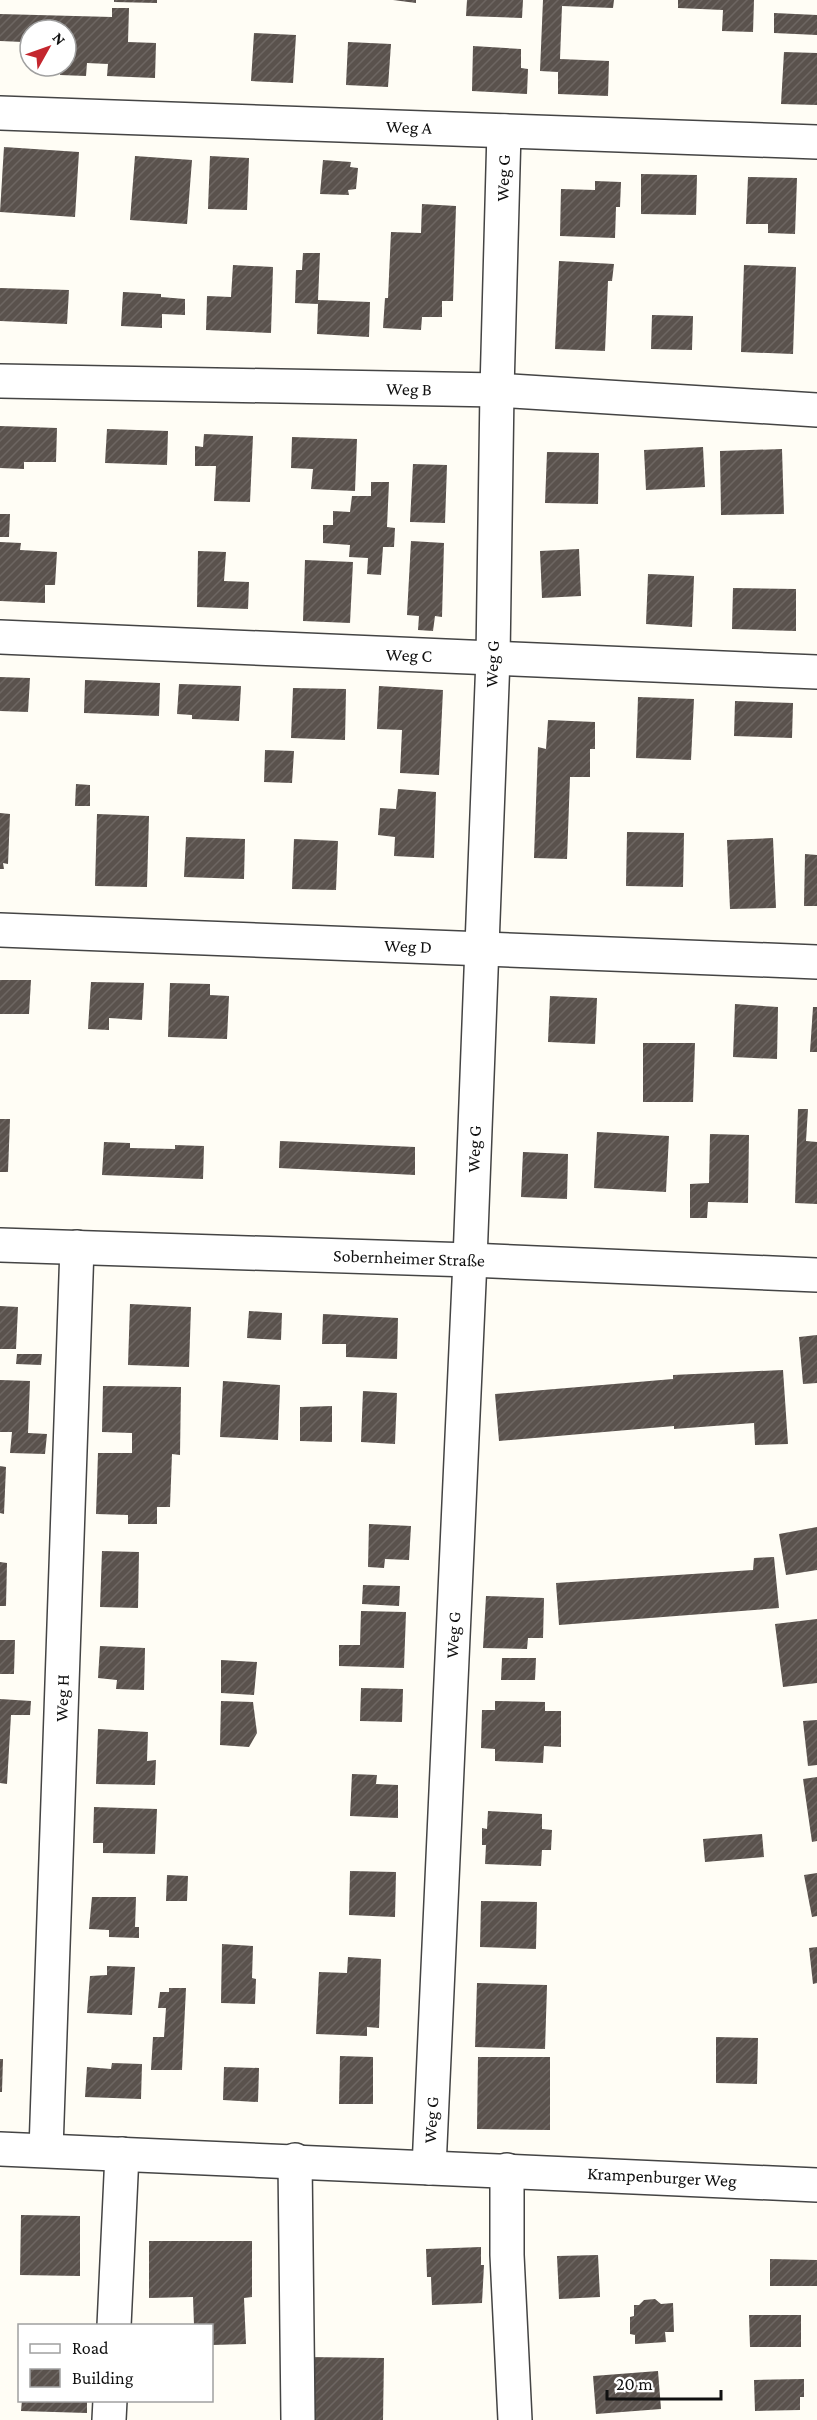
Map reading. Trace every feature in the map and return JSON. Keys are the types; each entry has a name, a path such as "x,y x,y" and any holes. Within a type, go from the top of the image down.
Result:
{"street":[{"name":"Weg A","path":"0,113 817,142"},
{"name":"Weg G","path":"429,2168 470,1260 493,658 504,130"},
{"name":"Weg B","path":"0,381 497,390 817,410"},
{"name":"Weg C","path":"0,637 817,672"},
{"name":"Weg D","path":"0,930 817,962"},
{"name":"Sobernheimer Straße","path":"0,1245 470,1260 817,1275"},
{"name":"Weg H","path":"46,2150 77,1247"},
{"name":"Krampenburger Weg","path":"0,2149 295,2160 817,2185"},
{"path":"114,2324 122,2154"},
{"path":"295,2160 298,2420"},
{"path":"507,2170 507,2255 515,2420"},
{"path":"109,2420 110,2402"}],"building":[{"path":"114,0 157,0 157,3 114,2"},
{"path":"393,0 416,0 416,3"},
{"path":"467,0 523,0 522,18 466,16"},
{"path":"543,0 614,0 613,8 562,6 560,59 609,61 608,96 558,94 558,72 540,71"},
{"path":"678,0 754,0 753,32 722,31 723,10 678,8"},
{"path":"112,8 129,8 128,42 156,43 155,78 107,76 108,64 87,63 86,76 78,76 78,18 18,18 18,42 0,41 0,14 112,17"},
{"path":"774,13 817,15 817,35 774,33"},
{"path":"254,33 296,35 293,83 251,81"},
{"path":"348,42 391,44 388,87 346,85"},
{"path":"473,46 521,49 521,68 528,69 527,94 472,91"},
{"path":"784,52 817,53 817,105 781,104"},
{"path":"4,147 79,152 75,217 0,212"},
{"path":"135,156 192,160 187,224 130,220"},
{"path":"210,156 249,158 247,210 208,209"},
{"path":"323,160 351,162 350,167 358,168 356,189 348,190 349,195 320,194"},
{"path":"641,174 697,175 696,215 641,214"},
{"path":"748,177 797,178 795,234 768,233 768,224 746,224"},
{"path":"595,181 621,182 620,207 616,207 615,238 560,236 561,189 595,190"},
{"path":"422,204 456,206 453,301 442,301 442,317 422,317 421,330 383,328 385,298 388,298 391,232 421,233"},
{"path":"303,253 320,253 318,300 370,302 369,337 317,334 318,304 295,303 296,270 302,270"},
{"path":"559,261 614,264 612,281 608,281 605,351 555,349"},
{"path":"233,265 273,267 271,333 206,330 207,296 231,297"},
{"path":"744,265 796,267 793,354 741,352"},
{"path":"0,288 69,290 67,324 0,321"},
{"path":"123,292 161,294 161,297 185,299 185,315 162,314 162,328 121,326"},
{"path":"652,315 693,316 692,350 651,349"},
{"path":"0,426 57,428 56,462 24,462 24,469 0,468"},
{"path":"107,429 168,431 167,465 105,463"},
{"path":"204,434 253,436 250,502 214,501 216,466 195,466 195,446 203,447"},
{"path":"292,437 357,439 355,491 311,489 313,469 291,468"},
{"path":"703,447 705,487 646,490 644,450"},
{"path":"782,449 784,514 721,515 720,451"},
{"path":"547,452 599,453 598,504 545,503"},
{"path":"413,464 447,465 445,523 410,522"},
{"path":"371,482 389,482 387,527 395,528 394,547 383,547 381,575 367,574 368,558 349,557 350,545 323,543 323,525 333,525 333,511 350,512 352,496 371,496"},
{"path":"0,514 10,514 9,537 0,537"},
{"path":"411,541 444,543 442,617 435,616 433,631 418,630 419,616 407,615"},
{"path":"0,542 21,543 20,550 57,552 55,585 45,585 45,603 0,601"},
{"path":"579,549 581,596 542,598 540,551"},
{"path":"198,551 226,552 224,581 249,582 248,609 197,607"},
{"path":"305,560 353,562 350,623 303,621"},
{"path":"648,574 694,576 692,627 646,624"},
{"path":"733,588 796,589 796,631 732,629"},
{"path":"0,677 30,678 28,712 0,711"},
{"path":"85,680 160,683 159,716 84,713"},
{"path":"179,684 241,686 239,721 192,719 192,715 177,714"},
{"path":"379,686 443,690 439,775 400,773 402,730 377,729"},
{"path":"293,688 346,689 345,740 291,738"},
{"path":"638,697 694,699 691,760 636,758"},
{"path":"735,701 793,703 792,738 734,736"},
{"path":"548,720 595,722 595,749 590,749 590,777 570,777 567,859 534,858 538,747 546,749"},
{"path":"265,750 294,751 292,783 264,782"},
{"path":"76,784 90,785 90,806 75,806"},
{"path":"398,789 436,792 434,858 394,856 395,837 378,835 380,808 396,809"},
{"path":"0,813 10,814 8,864 3,863 4,869 0,869"},
{"path":"97,814 149,816 147,887 95,886"},
{"path":"627,832 684,833 683,887 626,886"},
{"path":"186,837 245,839 244,879 184,877"},
{"path":"773,838 776,908 730,909 727,840"},
{"path":"294,839 338,841 336,890 292,889"},
{"path":"805,854 817,855 817,906 804,906"},
{"path":"0,980 31,980 29,1014 0,1014"},
{"path":"91,982 144,983 142,1020 109,1018 109,1030 88,1029"},
{"path":"170,983 210,984 210,995 229,996 227,1039 168,1037"},
{"path":"550,996 597,998 595,1044 548,1042"},
{"path":"735,1004 778,1007 777,1059 733,1057"},
{"path":"813,1007 817,1007 817,1052 810,1052"},
{"path":"643,1043 695,1043 693,1102 643,1102"},
{"path":"798,1109 808,1109 806,1141 817,1142 817,1204 795,1203"},
{"path":"0,1119 10,1119 8,1172 0,1172"},
{"path":"597,1132 669,1136 666,1192 594,1188"},
{"path":"710,1134 749,1135 748,1203 708,1202 707,1218 690,1218 690,1184 709,1183"},
{"path":"280,1141 415,1147 415,1175 279,1168"},
{"path":"104,1142 130,1143 130,1148 175,1149 175,1145 204,1146 203,1179 102,1175"},
{"path":"523,1152 568,1154 567,1199 521,1197"},
{"path":"130,1304 191,1307 189,1367 128,1365"},
{"path":"0,1306 18,1307 16,1349 0,1349"},
{"path":"249,1311 282,1313 281,1340 247,1338"},
{"path":"323,1314 398,1318 397,1359 346,1357 346,1344 322,1344"},
{"path":"817,1335 817,1383 803,1384 799,1337"},
{"path":"17,1354 42,1354 41,1365 16,1364"},
{"path":"783,1370 788,1444 755,1445 754,1423 674,1429 674,1426 499,1441 495,1394 673,1379 673,1375"},
{"path":"0,1380 30,1381 28,1433 47,1434 45,1454 10,1453 12,1432 0,1432"},
{"path":"223,1381 280,1385 278,1440 220,1437"},
{"path":"103,1386 181,1387 180,1455 172,1454 170,1507 157,1507 157,1524 128,1524 128,1515 96,1514 98,1453 132,1453 132,1433 102,1432"},
{"path":"363,1391 397,1393 395,1444 361,1442"},
{"path":"332,1406 332,1442 300,1441 300,1407"},
{"path":"0,1466 6,1467 4,1514 0,1513"},
{"path":"369,1524 411,1526 409,1560 385,1559 384,1568 368,1567"},
{"path":"817,1527 817,1570 786,1575 779,1534"},
{"path":"102,1551 139,1552 138,1608 100,1607"},
{"path":"774,1557 779,1608 559,1625 556,1583 753,1570 754,1558"},
{"path":"0,1562 7,1563 6,1606 0,1606"},
{"path":"363,1585 400,1586 399,1606 362,1604"},
{"path":"486,1596 544,1598 543,1638 528,1638 527,1649 483,1648"},
{"path":"361,1611 406,1612 404,1668 339,1666 339,1645 360,1645"},
{"path":"817,1619 817,1683 783,1687 775,1624"},
{"path":"0,1640 15,1640 14,1674 0,1674"},
{"path":"100,1646 145,1648 144,1690 116,1689 117,1680 98,1678"},
{"path":"502,1658 536,1658 535,1680 501,1680"},
{"path":"221,1660 257,1662 254,1695 221,1693"},
{"path":"361,1688 403,1689 402,1722 360,1721"},
{"path":"0,1699 31,1701 30,1715 11,1715 7,1784 0,1783"},
{"path":"221,1701 253,1702 257,1733 249,1747 220,1745"},
{"path":"495,1701 545,1702 545,1711 561,1711 561,1747 544,1746 543,1763 495,1761 495,1749 481,1748 482,1710 495,1710"},
{"path":"817,1720 817,1765 808,1766 803,1721"},
{"path":"98,1729 148,1732 147,1761 156,1760 155,1785 96,1784"},
{"path":"352,1774 377,1775 376,1784 398,1785 398,1818 350,1816"},
{"path":"817,1777 817,1841 812,1842 803,1779"},
{"path":"94,1807 157,1809 155,1854 103,1853 103,1843 93,1843"},
{"path":"488,1811 542,1814 542,1829 552,1830 551,1850 542,1850 541,1866 485,1864 486,1845 482,1845 482,1828 487,1829"},
{"path":"762,1834 764,1857 705,1862 703,1839"},
{"path":"350,1871 396,1872 395,1917 349,1915"},
{"path":"817,1873 817,1916 812,1917 804,1875"},
{"path":"167,1875 188,1876 187,1901 166,1901"},
{"path":"92,1897 136,1897 135,1927 139,1927 139,1938 109,1937 109,1930 89,1929"},
{"path":"481,1901 537,1902 536,1949 480,1947"},
{"path":"222,1944 253,1946 252,1978 256,1979 255,2004 221,2003"},
{"path":"817,1947 817,1983 813,1984 809,1948"},
{"path":"348,1957 381,1959 379,2028 367,2027 367,2036 316,2034 319,1972 347,1973"},
{"path":"107,1966 135,1967 132,2015 87,2013 90,1976 107,1975"},
{"path":"477,1983 547,1985 545,2049 475,2047"},
{"path":"169,1988 186,1988 182,2070 151,2070 153,2037 164,2037 166,2008 158,2008 160,1992 169,1992"},
{"path":"716,2037 758,2038 757,2084 716,2083"},
{"path":"340,2056 373,2057 373,2104 339,2104"},
{"path":"478,2057 550,2057 550,2130 477,2129"},
{"path":"0,2059 3,2059 2,2092 0,2092"},
{"path":"112,2063 142,2064 141,2099 85,2097 87,2067 111,2069"},
{"path":"224,2067 259,2068 258,2102 223,2100"},
{"path":"21,2215 80,2216 80,2276 20,2275"},
{"path":"149,2241 252,2241 252,2297 244,2298 246,2344 213,2345 213,2324 194,2324 193,2297 149,2298"},
{"path":"481,2247 481,2265 484,2265 482,2303 432,2305 431,2277 427,2277 426,2249"},
{"path":"598,2255 600,2297 559,2299 557,2256"},
{"path":"770,2259 817,2260 817,2286 770,2286"},
{"path":"655,2299 661,2304 673,2303 674,2332 665,2332 666,2342 635,2344 635,2335 630,2334 630,2317 634,2316 634,2305 639,2305 644,2300"},
{"path":"749,2315 801,2315 801,2347 750,2347"},
{"path":"308,2357 384,2358 383,2420 307,2420"},
{"path":"658,2371 661,2409 596,2414 593,2376"},
{"path":"804,2379 804,2397 800,2397 800,2410 755,2411 754,2380"},
{"path":"22,2402 87,2402 87,2413 21,2411"}]}
